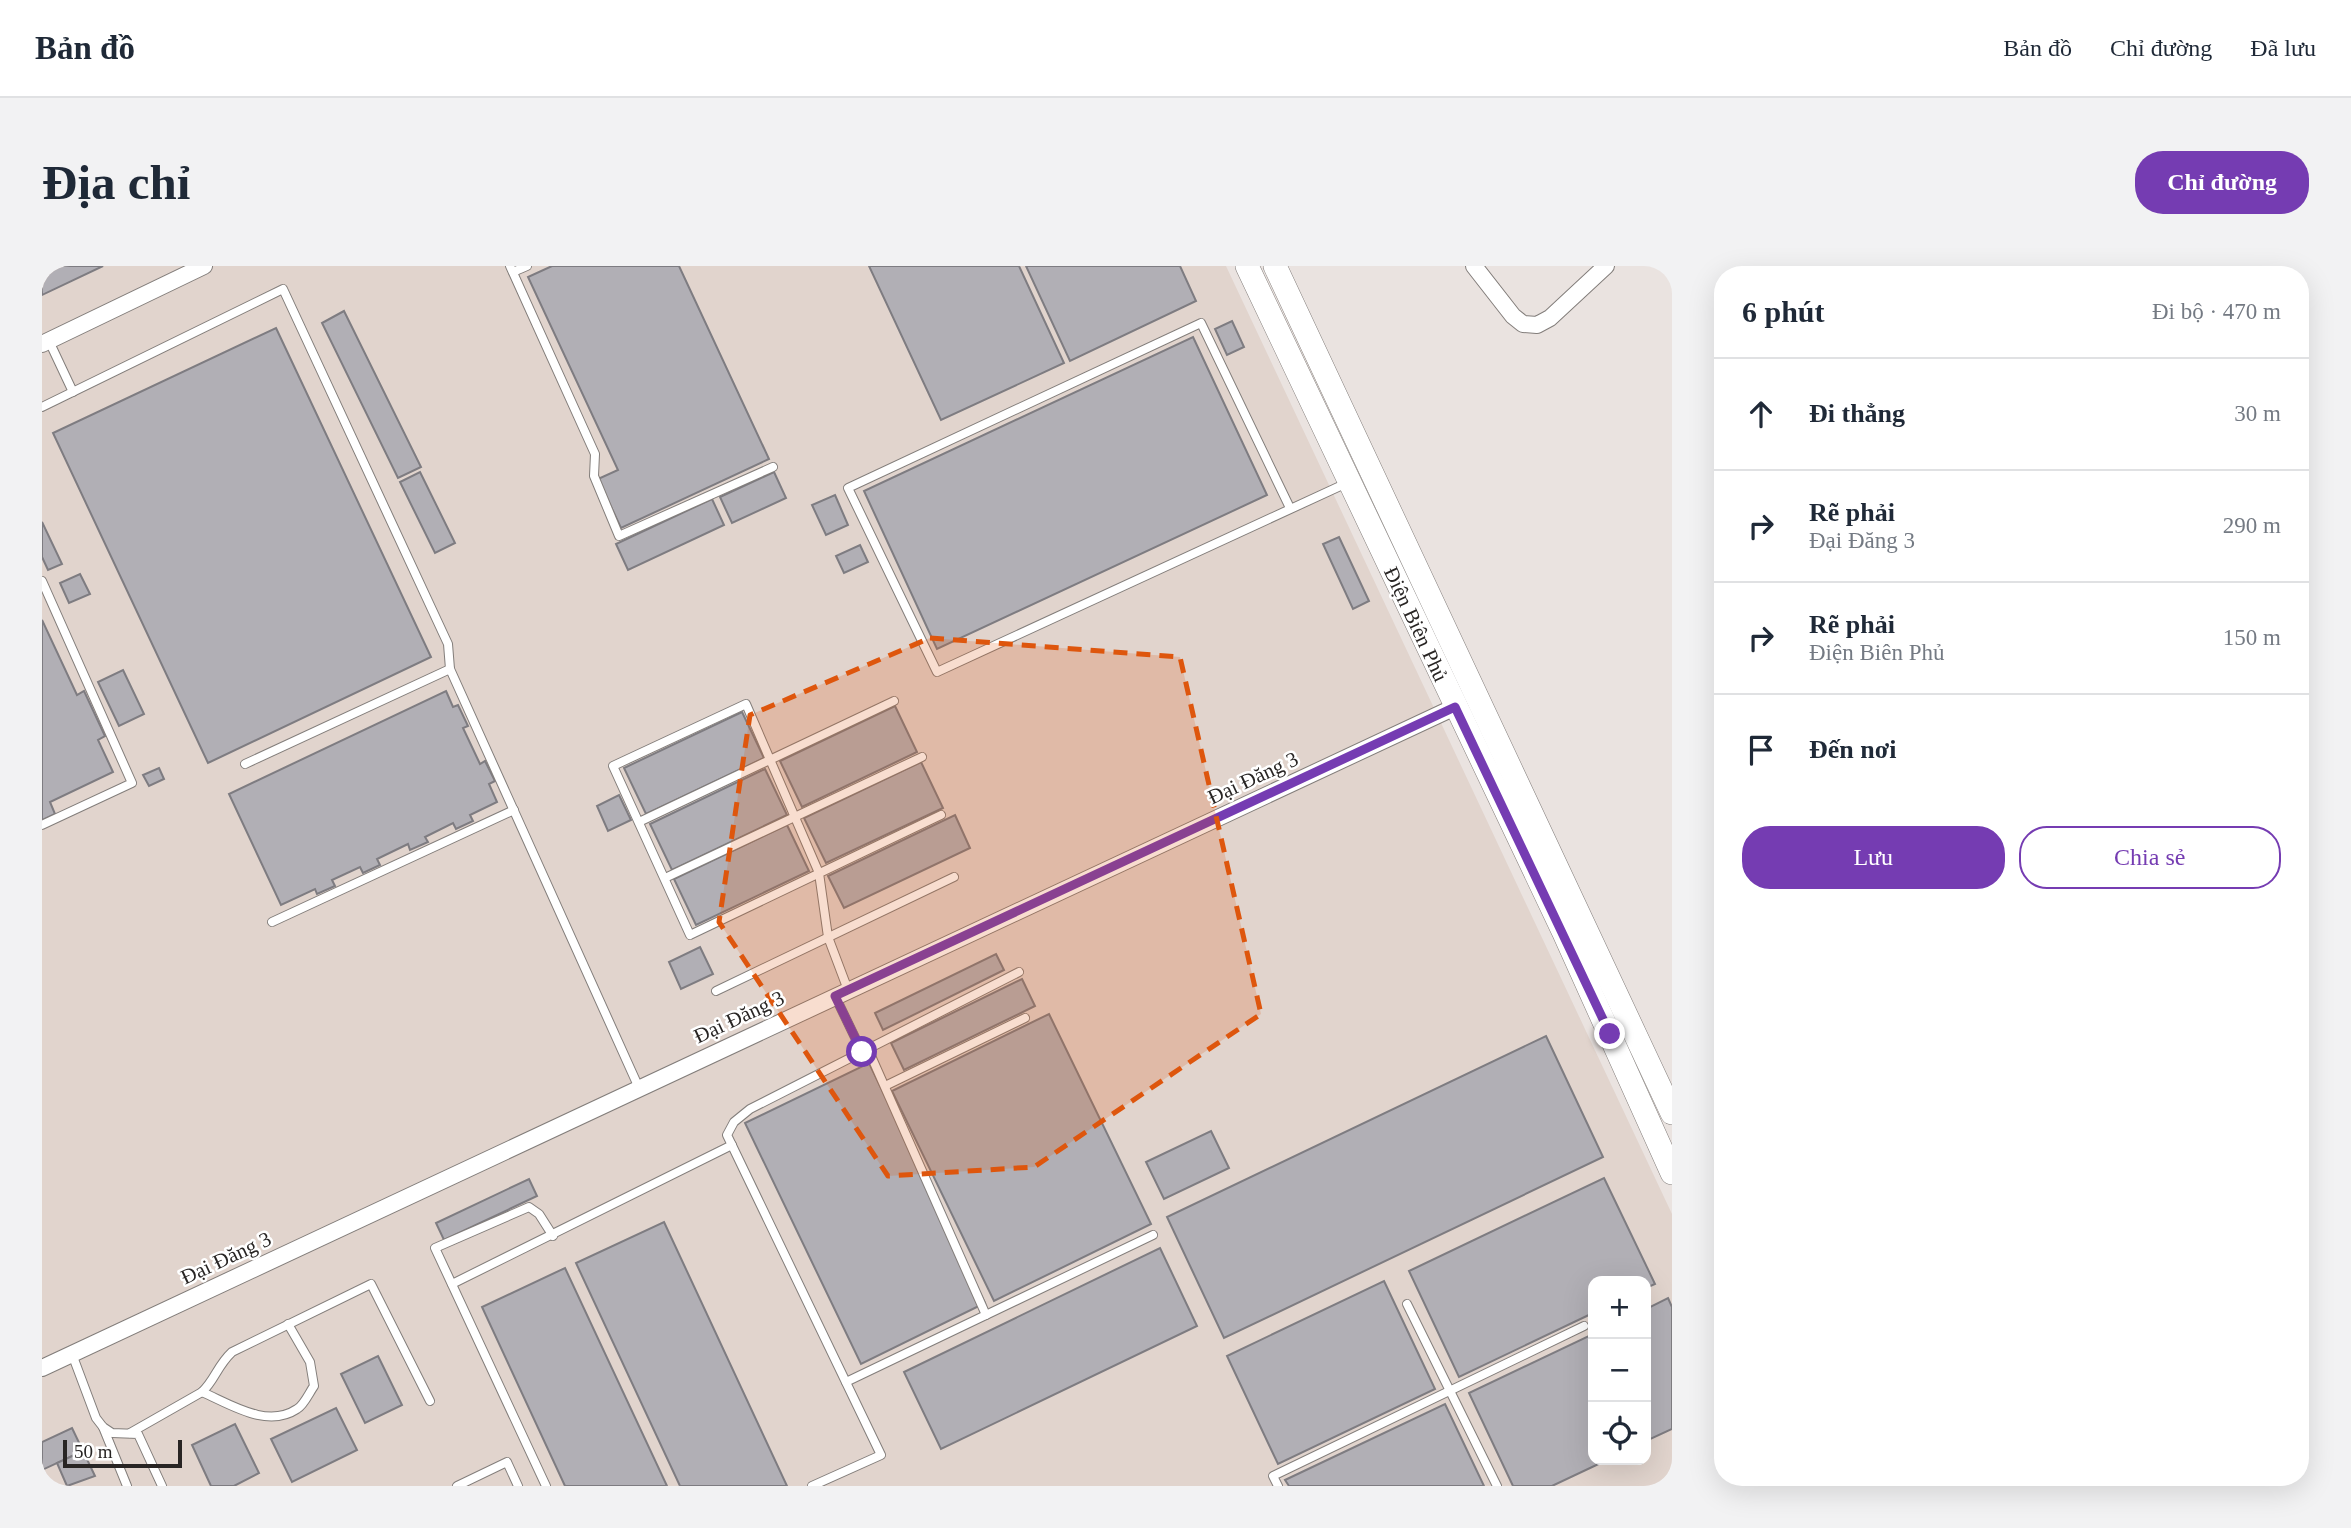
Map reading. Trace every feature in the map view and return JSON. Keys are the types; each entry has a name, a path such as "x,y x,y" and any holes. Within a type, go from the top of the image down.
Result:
{"main road":[{"name":"Điện Biên Phủ","path":"1247,266 1564,933 1672,1173"},
{"name":"Điện Biên Phủ","path":"1275,266 1672,1113"}],"street":[{"path":"46,342 204,266"},
{"path":"1480,269 1513,316 1523,324 1536,325 1550,318 1606,266"},
{"name":"Đại Đăng 3","path":"42,1368 1455,707"}],"lane":[{"path":"527,266 512,269 595,454 594,476 619,536 773,467"},
{"path":"42,407 284,289 448,644 450,669 639,1088"},
{"path":"1290,508 1201,323 848,488 937,672 1349,482"},
{"path":"46,342 73,392"},
{"path":"42,581 132,783 42,825"},
{"path":"245,764 450,669"},
{"path":"639,822 894,701"},
{"path":"941,815 819,873 690,935 613,766 746,704 819,873 828,937 841,993 986,1315"},
{"path":"665,878 922,757"},
{"path":"272,922 514,810"},
{"path":"716,991 954,877"},
{"path":"812,1486 881,1455 727,1135 734,1122 750,1109 1019,972"},
{"path":"885,1086 1025,1018"},
{"path":"452,1284 553,1236 732,1144"},
{"path":"546,1486 436,1248 529,1207 539,1213 553,1236"},
{"path":"846,1382 1153,1235"},
{"path":"130,1433 202,1392 210,1385 218,1366 232,1352 371,1284 430,1401"},
{"path":"1407,1304 1497,1486"},
{"path":"202,1392 253,1415 278,1416 298,1409 314,1386 310,1362 288,1325"},
{"path":"1278,1486 1273,1475 1584,1326"},
{"path":"72,1354 96,1418 103,1427 127,1486"},
{"path":"103,1427 113,1433 138,1434 162,1486"},
{"path":"457,1486 507,1462 518,1486"}],"highlighted area":[{"path":"930,638 1180,657 1261,1014 1034,1167 888,1176 719,922 750,715"}],"shaded area":[{"path":"42,266 1226,266 1672,1214 1672,1486 42,1486"}],"building":[{"path":"42,266 103,266 42,295"},
{"path":"552,266 679,266 769,459 621,528 598,479 618,470 528,277"},
{"path":"869,266 1019,266 1064,363 941,420"},
{"path":"1026,266 1180,266 1196,301 1070,361"},
{"path":"344,311 421,467 398,478 322,323"},
{"path":"1232,321 1244,347 1227,355 1215,329"},
{"path":"276,328 431,657 208,763 53,433"},
{"path":"1193,337 1267,495 937,649 864,491"},
{"path":"420,472 455,543 435,553 400,482"},
{"path":"774,472 786,498 732,523 720,497"},
{"path":"835,495 848,525 826,535 812,505"},
{"path":"712,499 724,525 628,570 616,544"},
{"path":"42,522 62,564 48,570 42,557"},
{"path":"1339,537 1369,601 1353,609 1323,544"},
{"path":"860,545 868,562 844,573 836,556"},
{"path":"80,574 90,594 69,603 60,583"},
{"path":"42,620 77,695 84,691 105,736 98,740 113,772 50,802 55,814 42,820"},
{"path":"123,670 144,714 119,726 98,682"},
{"path":"446,691 453,707 458,705 468,726 463,728 480,764 485,761 495,781 489,784 497,802 470,815 473,821 456,829 453,823 425,837 428,842 410,850 408,844 377,859 380,865 363,873 360,867 332,880 335,886 317,894 315,889 281,905 229,794"},
{"path":"895,706 917,752 802,807 780,761"},
{"path":"742,712 764,758 646,814 624,768"},
{"path":"921,762 943,808 826,863 804,818"},
{"path":"159,768 164,779 149,786 143,775"},
{"path":"765,769 787,815 672,870 650,824"},
{"path":"619,795 631,820 608,831 597,806"},
{"path":"955,815 970,848 844,908 828,876"},
{"path":"787,825 809,871 696,925 674,879"},
{"path":"700,947 713,974 681,989 669,962"},
{"path":"996,954 1004,970 883,1030 875,1013"},
{"path":"1022,979 1035,1006 904,1070 891,1043"},
{"path":"1049,1014 1151,1224 994,1301 892,1091"},
{"path":"1546,1036 1603,1157 1224,1338 1167,1217"},
{"path":"869,1063 985,1303 861,1364 745,1123"},
{"path":"1211,1131 1229,1168 1164,1199 1146,1162"},
{"path":"1604,1178 1655,1284 1651,1286 1651,1276 1588,1276 1588,1315 1459,1377 1409,1271"},
{"path":"529,1179 537,1196 444,1240 436,1223"},
{"path":"664,1222 787,1486 680,1486 576,1263"},
{"path":"1160,1248 1197,1326 941,1449 904,1372"},
{"path":"565,1268 667,1486 565,1486 482,1307"},
{"path":"1384,1281 1435,1389 1278,1464 1227,1356"},
{"path":"1668,1298 1672,1307 1672,1429 1651,1439 1651,1339 1651,1306"},
{"path":"1588,1336 1588,1465 1596,1465 1552,1486 1513,1486 1469,1393"},
{"path":"378,1356 402,1405 365,1423 341,1374"},
{"path":"1445,1404 1484,1486 1289,1486 1285,1480"},
{"path":"336,1408 357,1450 292,1482 271,1439"},
{"path":"235,1424 259,1473 234,1486 211,1486 192,1445"},
{"path":"72,1428 83,1451 42,1470 42,1442"},
{"path":"83,1451 95,1476 67,1486 57,1463"}],"route":[{"path":"862,1052 835,996 1455,707 1610,1034"}]}
